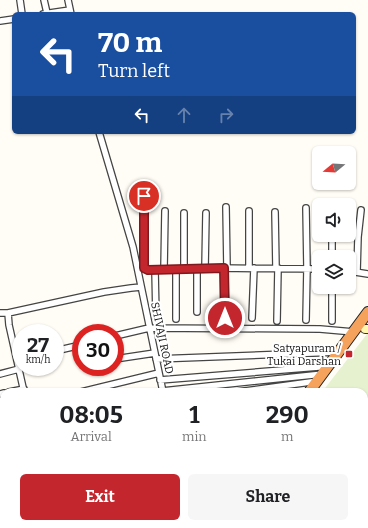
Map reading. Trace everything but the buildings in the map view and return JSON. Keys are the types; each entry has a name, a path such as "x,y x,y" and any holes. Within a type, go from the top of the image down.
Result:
{"highway":[{"path":"312,388 368,312"},
{"path":"321,388 367,327"}],"street":[{"path":"20,0 22,12"},
{"path":"44,0 45,12"},
{"path":"68,0 70,12"},
{"path":"0,20 12,19"},
{"name":"SHIVAJI ROAD","path":"100,134 133,247 162,388"},
{"path":"144,196 144,268 155,270 197,268 312,268"},
{"path":"225,318 226,207"},
{"path":"306,208 306,320"},
{"path":"361,210 358,237 357,272 368,274"},
{"path":"164,269 165,211"},
{"path":"250,211 252,318"},
{"path":"184,212 184,269"},
{"path":"276,212 277,321"},
{"path":"205,268 206,213"},
{"path":"197,268 197,312"},
{"path":"176,269 176,319"},
{"path":"155,270 156,317"},
{"path":"0,313 8,313 104,292 142,287"},
{"path":"332,294 332,321"},
{"path":"8,313 12,335"},
{"path":"124,334 149,328 320,329 354,332"},
{"path":"124,358 155,356 339,352"},
{"path":"160,380 319,367 323,374"},
{"path":"0,374 12,371"},
{"path":"97,388 159,372"},
{"path":"191,388 323,374"},
{"path":"256,388 323,374"},
{"path":"21,376 24,388"}],"green space":[{"path":"367,334 368,334 368,388 325,388"}],"place":[{"name":"Satyapuram / Tukai Darshan","path":"349,354"}],"route":[{"path":"144,196 144,268 148,270 224,268 225,318"}]}
